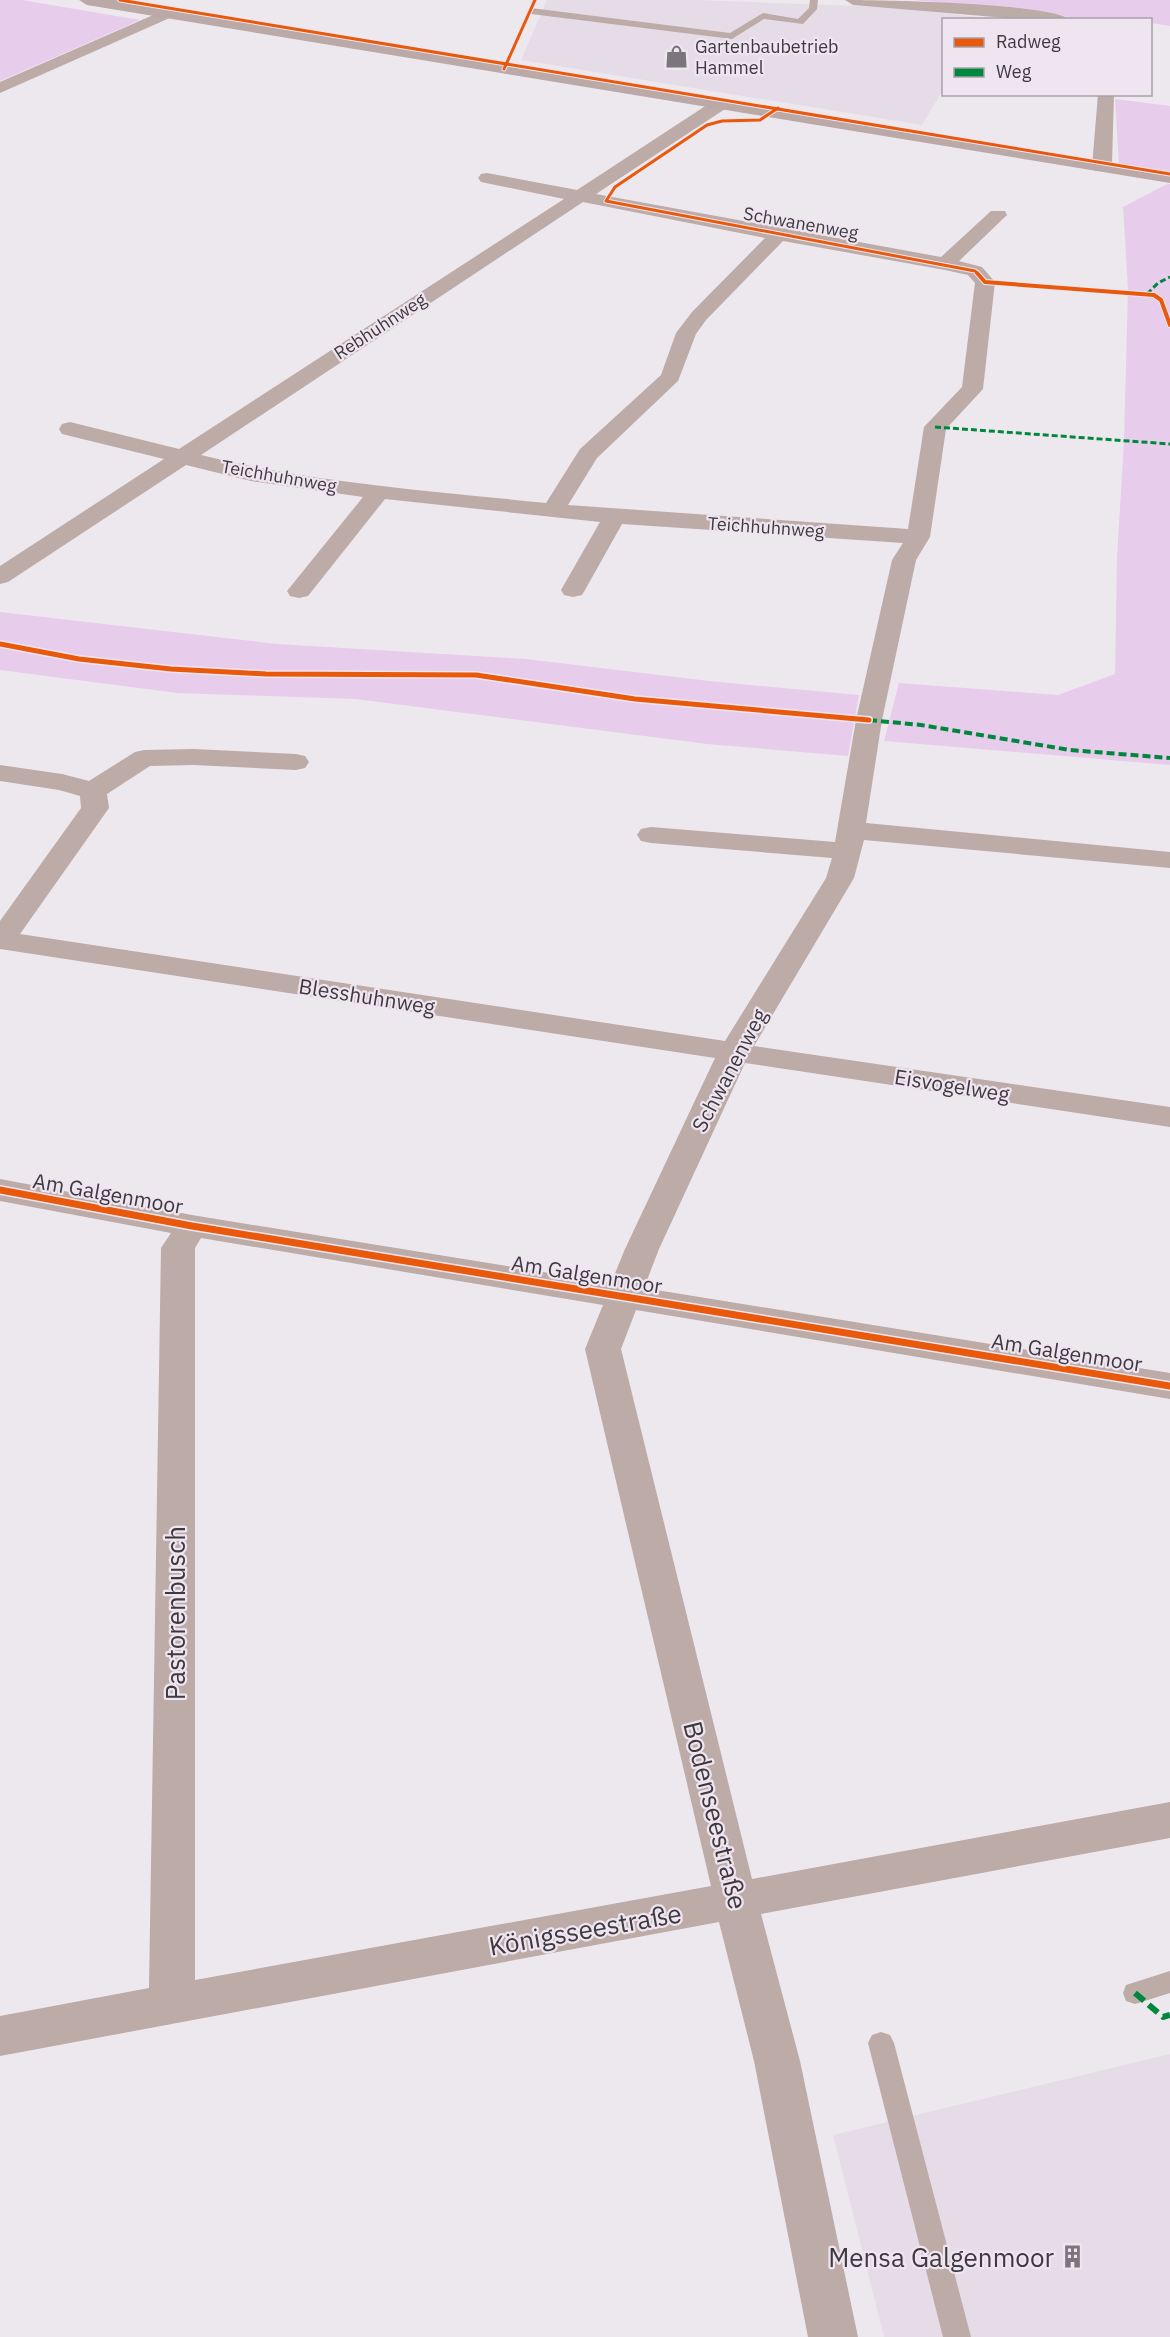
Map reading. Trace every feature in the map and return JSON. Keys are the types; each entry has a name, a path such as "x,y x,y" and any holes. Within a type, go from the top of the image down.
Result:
{"main road":[{"path":"87,0 1170,178"}],"street":[{"path":"853,0 1018,13 1050,18"},
{"path":"0,88 167,14"},
{"path":"1101,167 1106,96"},
{"name":"Rebhuhnweg","path":"0,577 719,105"},
{"path":"487,178 580,196"},
{"name":"Schwanenweg","path":"580,196 779,235 945,264 975,271 985,282 972,388 935,427 918,537 904,560 869,720 849,840 840,878 734,1052 696,1129 622,1296"},
{"path":"945,264 998,215"},
{"path":"553,510 588,454 670,377 686,333 699,316 779,235"},
{"path":"70,429 180,457"},
{"name":"Teichhuhnweg","path":"180,457 251,474 379,492 615,517 918,537"},
{"name":"Teichhuhnweg","path":"299,591 379,492"},
{"path":"573,590 615,517"},
{"path":"0,773 62,782 93,791 144,758 194,757 296,762"},
{"name":"Blesshuhnweg","path":"93,791 95,808 0,940 734,1052"},
{"path":"651,835 849,840 1170,860"},
{"name":"Eisvogelweg","path":"734,1052 1170,1116"},
{"name":"Am Galgenmoor","path":"0,1190 192,1226 1170,1386"},
{"name":"Pastorenbusch","path":"172,2005 178,1248 192,1226"},
{"name":"Bodenseestraße","path":"622,1296 603,1349 736,1902 777,2061 834,2337"},
{"name":"Königsseestraße","path":"0,2036 736,1902 1170,1820"}],"lane":[{"path":"531,11 732,36 763,16 800,22 813,9 814,0"},
{"path":"1135,1993 1170,1982"},
{"path":"881,2043 957,2337"}],"shaded area":[{"path":"0,0 22,0 140,20 0,81"},
{"path":"547,0 698,0 885,7 988,18 942,18 942,92 922,125 521,60"},
{"path":"912,0 1170,0 1170,26 1152,23 1152,18 1074,18 1026,10"},
{"path":"1115,99 1170,106 1170,173 1119,165"},
{"path":"1170,184 1170,765 884,741 899,683 1058,695 1115,674 1117,558 1124,440 1128,289 1123,207"},
{"path":"0,612 277,644 526,659 709,681 859,695 848,756 707,744 355,699 177,693 0,670"},
{"path":"1170,2054 1170,2337 884,2337 833,2135"}],"marked path":[{"path":"1147,294 1158,283 1170,277"},
{"path":"935,427 1170,444"},
{"path":"869,720 921,725 1070,750 1170,758"},
{"path":"1135,1993 1163,2017 1170,2015"}],"cycle path":[{"path":"120,0 1170,174"},
{"path":"504,69 535,0"},
{"path":"778,108 760,120 722,121 707,125 615,187 606,201 779,235 945,264 975,271 985,282 1154,295 1161,300 1170,325"},
{"path":"0,644 79,659 171,669 266,674 476,675 635,699 869,720"},
{"path":"0,1190 192,1226 1170,1386"}],"place":[{"name":"Gartenbaubetrieb Hammel","path":"677,56"},
{"name":"Mensa Galgenmoor","path":"1072,2257"}]}
